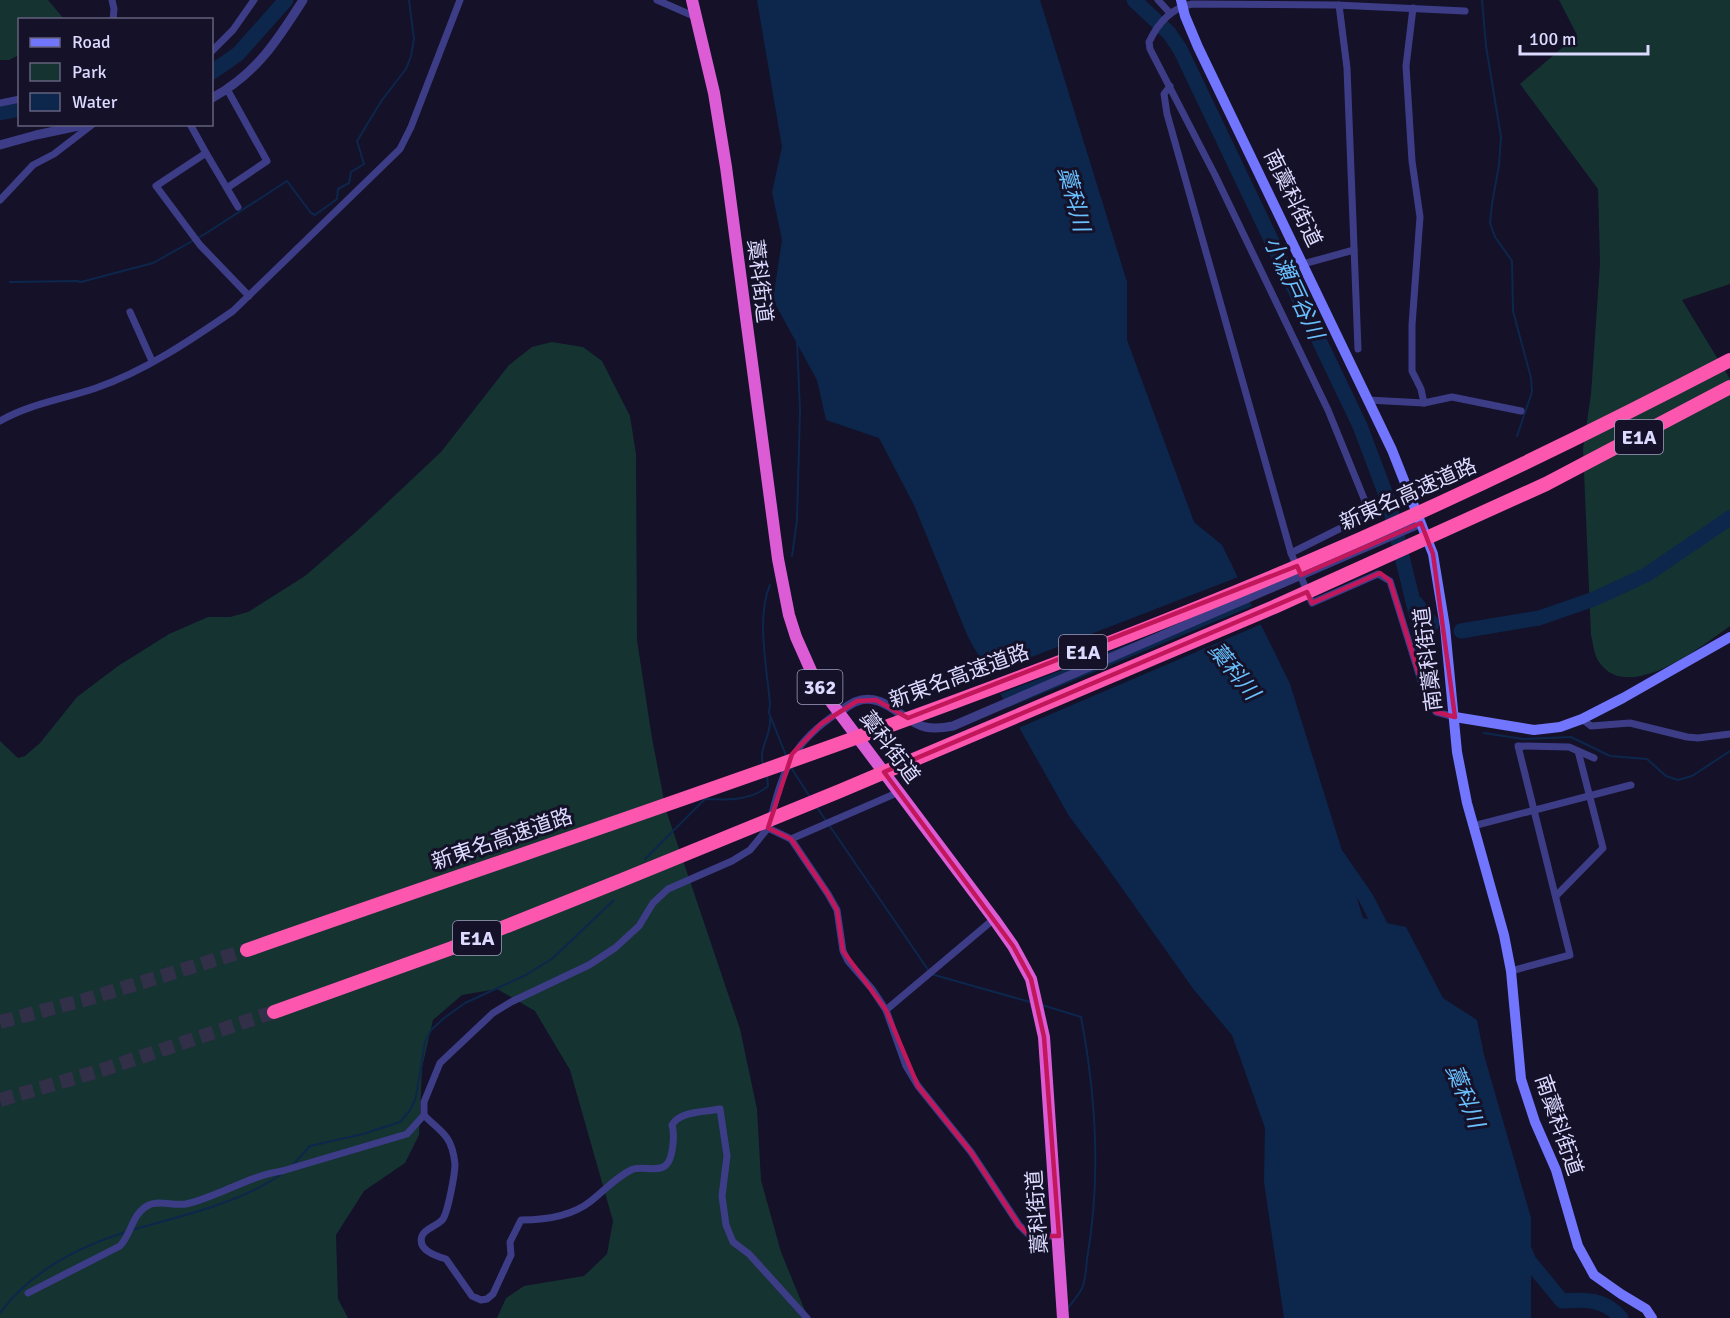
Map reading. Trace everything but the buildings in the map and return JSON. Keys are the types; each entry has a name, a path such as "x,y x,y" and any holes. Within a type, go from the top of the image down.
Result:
{"highway":[{"name":"藁科街道","path":"692,0 714,93 726,167 778,559 789,615 812,673 825,694 1013,946 1031,980 1040,1011 1044,1037 1063,1318"},
{"name":"新東名高速道路","path":"247,950 861,735 1163,621 1378,531 1561,446 1730,360"},
{"name":"E1A","path":"274,1012 452,948 840,791 1275,607 1546,484 1730,387"},
{"path":"1625,444 1730,395"}],"main road":[{"name":"南藁科街道","path":"1181,3 1198,47 1392,450 1433,554 1445,627 1455,717 1456,752 1473,826 1504,935 1511,971 1521,1078 1535,1122 1556,1170 1578,1246 1594,1275 1620,1294 1646,1308 1652,1318"},
{"path":"1455,717 1534,730 1560,727 1582,719 1730,637"}],"street":[{"path":"112,0 113,18"},
{"path":"213,50 233,30 254,0"},
{"path":"213,97 240,81 258,64 277,43 303,0"},
{"path":"0,421 35,406 98,387 152,361 205,331 233,311 400,148 411,128 460,0"},
{"path":"657,0 698,18"},
{"path":"1158,0 1169,12"},
{"path":"1291,553 1363,517 1367,512 1365,501 1328,410 1150,49 1149,42 1169,12 1181,3 1337,3 1464,10"},
{"path":"1337,3 1347,68 1358,349"},
{"path":"1413,8 1406,66 1412,161 1420,217 1412,371 1421,389 1424,403"},
{"path":"1170,86 1164,94 1167,114 1291,553 1312,603 1378,574 1390,581 1422,684 1436,712 1455,717"},
{"path":"226,188 267,161 227,89"},
{"path":"0,103 18,99"},
{"path":"0,145 79,126"},
{"path":"0,200 33,165 54,154 90,126"},
{"path":"191,126 238,207"},
{"path":"206,153 156,186 200,245 249,296"},
{"path":"1303,264 1354,250"},
{"path":"130,312 152,361"},
{"path":"1368,400 1424,403 1452,397 1521,411"},
{"path":"28,1293 120,1246 126,1240 137,1214 148,1205 187,1204 267,1174 407,1134 424,1115 424,1102 440,1063 493,1013 589,965 615,948 639,926 653,903 668,889 732,861 750,850 768,828 783,774 792,754 820,724 857,701 876,700 894,708 923,727 940,729 953,726 1421,523"},
{"path":"1582,719 1591,726 1630,723 1687,737 1730,734"},
{"path":"1511,971 1570,955 1518,746 1569,747 1594,758"},
{"path":"1556,896 1603,848 1578,751"},
{"path":"1473,826 1632,785"},
{"path":"791,839 899,791"},
{"path":"768,828 791,839 837,910 843,951 848,961 872,989 886,1010 906,1066 971,1152 1018,1226 1030,1236 1059,1236"},
{"path":"886,1010 994,920"},
{"path":"424,1115 447,1137 452,1146 455,1166 445,1217 438,1225 425,1231 421,1243 435,1256 446,1259 472,1296 481,1300 488,1299 493,1294 511,1255 510,1242 521,1220 546,1220 579,1209 630,1170 638,1167 660,1168 667,1165 675,1134 672,1125 675,1120 720,1109 728,1156 722,1196 729,1234 733,1242 749,1254 807,1318"}],"highlighted area":[{"path":"1421,523 1433,554 1455,717 1436,712 1422,684 1390,581 1380,573 1312,603 1307,592 884,772 1013,946 1031,979 1044,1037 1059,1236 1030,1236 1019,1225 971,1152 918,1086 886,1010 843,951 837,910 828,894 791,839 768,828 792,754 821,724 857,701 876,700 908,718 1297,566 1301,575"}],"green space":[{"path":"0,0 48,0 63,18 18,18 18,56 9,60 0,60"},
{"path":"1559,0 1730,0 1730,284 1682,300 1730,379 1730,626 1684,658 1646,675 1628,677 1612,674 1599,662 1591,635 1583,449 1591,394 1600,264 1598,189 1520,84 1577,35"},
{"path":"552,342 583,347 602,361 630,416 636,454 637,640 666,810 740,1029 757,1109 761,1180 781,1252 808,1318 497,1318 506,1298 524,1286 584,1276 607,1254 613,1221 570,1070 535,1011 497,989 462,995 433,1020 422,1068 419,1135 405,1163 364,1191 336,1235 338,1299 348,1318 0,1318 0,741 18,758 25,756 40,743 77,697 118,666 169,634 208,617 230,617 248,612 305,576 441,452 509,365 532,347"}],"water":[{"path":"757,0 1040,0 1127,282 1127,340 1194,522 1222,545 1290,684 1363,918 1406,927 1443,998 1477,1020 1484,1055 1531,1218 1531,1318 1284,1318 1264,1182 1265,1128 1232,1035 1194,990 1069,816 968,637 914,505 879,438 826,420 817,380 773,300 782,240 772,192 782,147"}],"pier":[{"path":"1241,576 1250,596 1215,611 997,695 985,675"},
{"path":"1255,605 1264,623 1016,729 1005,709"}],"waterway":[{"path":"213,71 238,54 286,0"},
{"path":"10,282 81,282 153,263 205,234 287,181 311,213 315,215 337,199 338,189 349,183 351,172 364,164 357,141 382,100 406,69 414,39 409,0"},
{"name":"小瀬戸谷川","path":"1134,0 1169,33 1180,49 1360,426 1389,503 1418,622 1424,660 1436,689"},
{"path":"1482,0 1486,46 1501,137 1490,223 1495,237 1512,261 1513,311 1531,378 1532,392 1517,436"},
{"path":"0,113 18,109"},
{"path":"792,556 797,520 800,411 797,341"},
{"name":"小瀬戸谷川","path":"1461,631 1539,618 1594,599 1646,575 1730,518"},
{"path":"769,712 763,627 766,598 770,585"},
{"name":"小瀬戸谷川","path":"1416,603 1432,624"},
{"path":"769,713 787,758"},
{"path":"763,764 762,753 770,718"},
{"path":"1484,733 1523,739 1571,737 1610,756 1647,759 1666,776 1678,780 1692,776 1730,751"},
{"path":"790,766 810,797"},
{"path":"645,859 705,799 730,799 754,795 768,786 767,775"},
{"path":"816,806 931,974 1030,1002"},
{"name":"藁科川","path":"1337,856 1366,898 1388,941"},
{"path":"292,1166 310,1146 363,1134 400,1122 411,1109 416,1097 425,1042 431,1030 465,1003 526,975 553,958 614,900"},
{"path":"1042,1005 1081,1017 1093,1107 1094,1199 1086,1275 1081,1290 1067,1309"},
{"path":"132,1230 230,1201 249,1193 283,1173"},
{"path":"0,1313 26,1285 57,1262 91,1245 126,1232"},
{"name":"藁科川","path":"1523,1247 1529,1261 1562,1301 1579,1300 1601,1304 1621,1318"}],"tunnel":[{"path":"0,1022 84,1000 247,950"},
{"path":"0,1100 102,1070 274,1012"}]}
